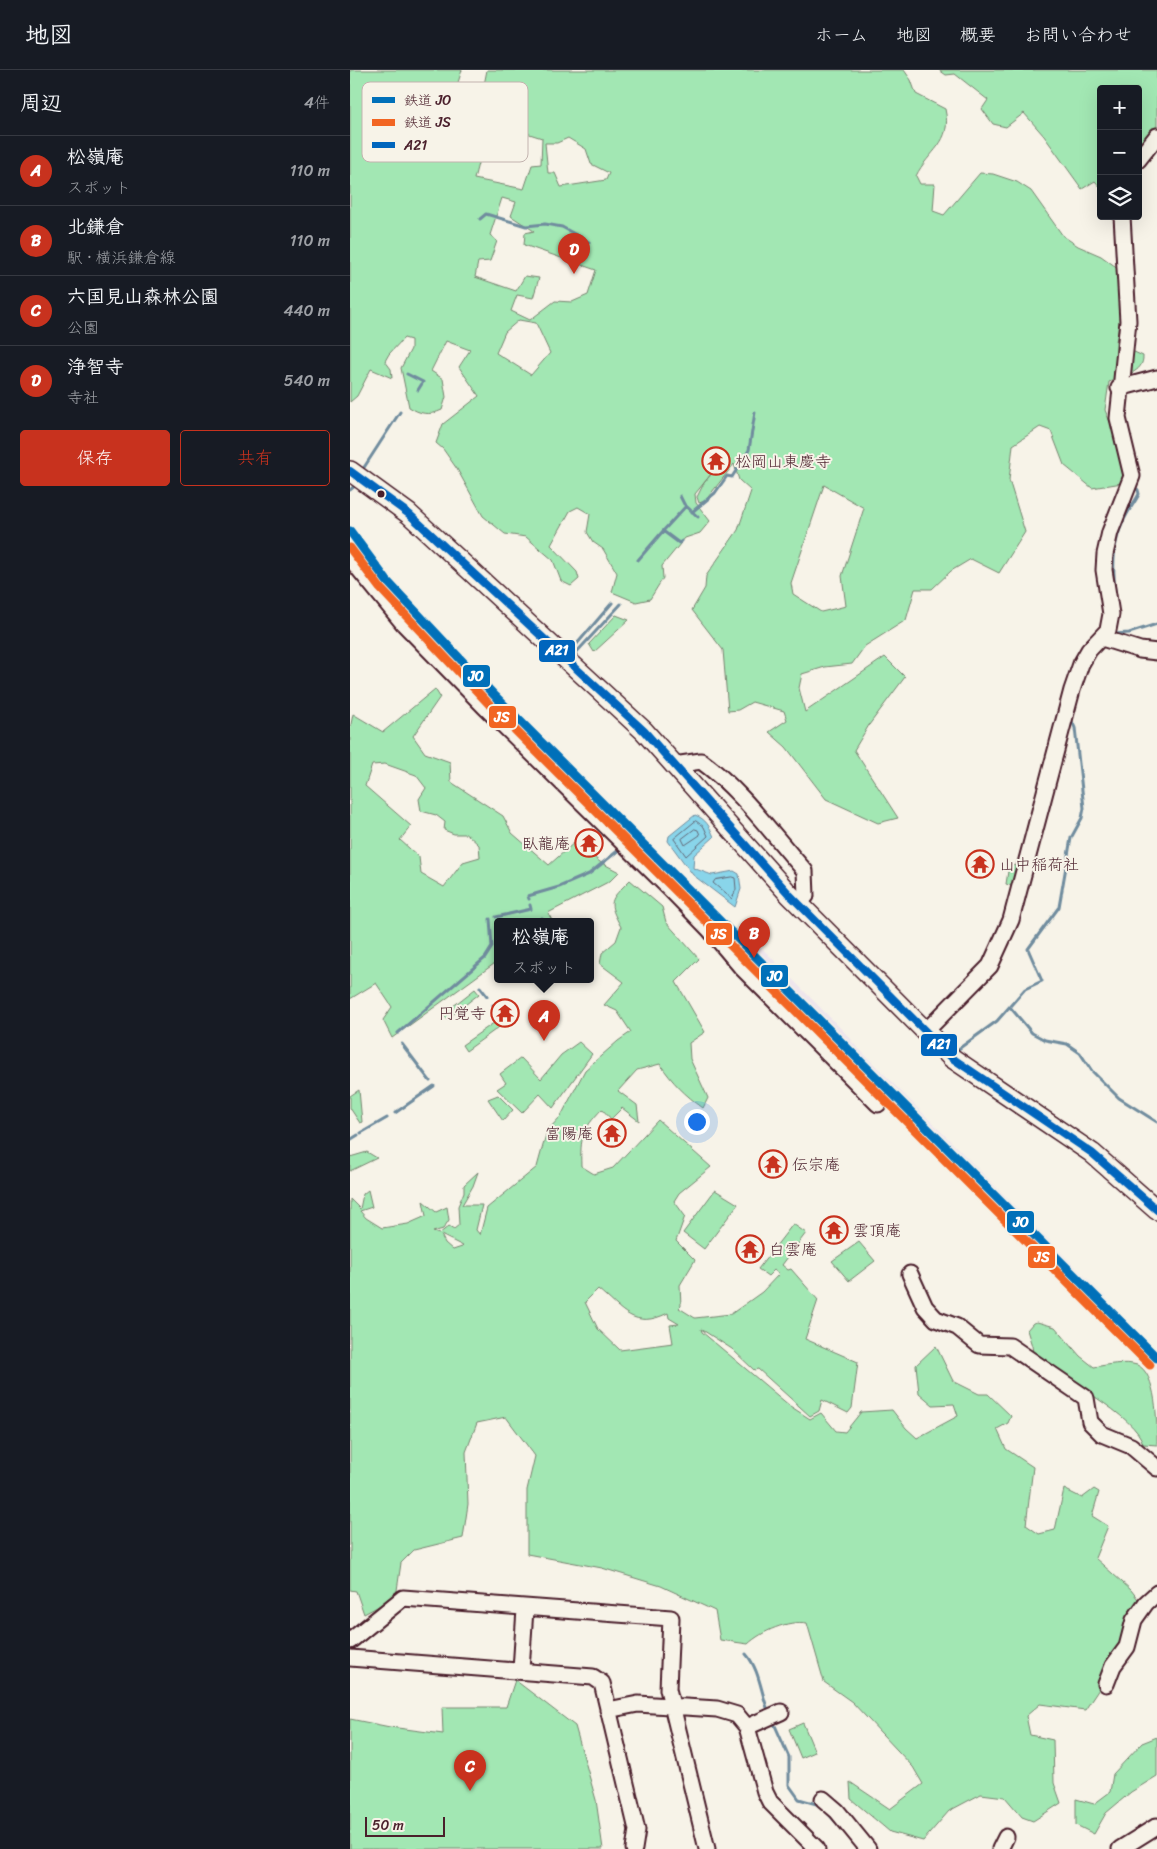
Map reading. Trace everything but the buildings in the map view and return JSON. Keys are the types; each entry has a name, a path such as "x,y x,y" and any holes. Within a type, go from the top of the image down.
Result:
{"main road":[{"path":"350,470 416,520 644,731 798,904 952,1058 1092,1153 1156,1206"}],"street":[{"path":"1142,155 1154,140"},
{"path":"925,1032 990,966 1011,920 1072,690 1081,664 1089,650 1108,630 1111,614 1104,570 1104,554 1110,532 1132,476 1118,418 1119,388 1128,320 1122,220"},
{"path":"1119,388 1157,378"},
{"path":"350,558 403,623 487,709 670,889 709,929 742,968 878,1104"},
{"path":"1102,638 1140,650 1157,652"},
{"path":"674,766 701,761 738,796 805,871 806,896 798,904"},
{"path":"910,1274 925,1307 936,1319 958,1327 979,1345 1010,1346 1062,1380 1086,1398 1090,1422 1102,1434 1131,1446 1157,1468"},
{"path":"1106,1684 1113,1666 1129,1643 1134,1620 1139,1611 1156,1595"},
{"path":"350,1641 403,1598 525,1609 671,1618 668,1689 707,1849"},
{"path":"521,1670 525,1609"},
{"path":"350,1658 592,1676 602,1683 637,1830 634,1849"},
{"path":"608,1710 638,1704 729,1711 742,1720 747,1728 765,1792 770,1802 817,1849"},
{"path":"747,1728 780,1712"},
{"path":"823,1799 837,1812 868,1849"},
{"path":"1120,1849 1156,1830"}],"shaded area":[{"path":"350,525 390,578 453,648 748,942 752,938 851,1041 1109,1301 1107,1304 1157,1353 1157,1370 1100,1311 1097,1313 735,954 738,951 408,621 350,548"}],"green space":[{"path":"350,70 462,70 458,82 362,82 362,162 478,162 474,179 524,189 532,165 541,164 542,138 528,134 528,82 485,82 487,70 904,70 911,80 916,94 945,109 947,121 943,139 916,176 920,184 935,184 933,211 944,215 980,173 993,174 1017,182 1031,191 1063,236 1078,246 1101,256 1119,269 1122,315 1116,341 1116,355 1132,351 1143,356 1140,366 1136,370 1109,382 1105,410 1127,464 1122,483 1092,488 1064,465 1051,431 1040,427 1013,445 1009,480 1025,532 999,573 971,559 951,571 932,589 915,589 906,620 865,646 852,664 825,667 802,674 799,688 805,712 885,657 905,677 869,725 854,750 898,818 878,823 826,799 786,747 769,732 787,720 784,711 752,702 738,710 728,711 723,650 692,610 705,588 706,576 738,530 751,491 739,480 734,464 705,501 699,503 697,497 704,483 720,463 695,494 696,503 710,521 700,533 685,538 662,566 663,578 650,599 636,602 612,592 617,573 603,549 593,542 587,532 590,514 578,507 570,511 551,545 577,572 579,579 571,586 561,581 553,560 526,537 505,534 483,516 457,469 443,449 436,443 443,424 479,396 459,367 470,350 446,341 431,371 443,379 446,397 442,410 425,413 409,407 401,368 411,349 411,340 404,338 385,361 391,369 392,378 371,369 357,396 350,402","holes":["568,138 586,149 591,164 609,173 606,180 561,187 555,173 548,173 545,143 557,143","502,198 516,202 511,216 534,231 525,233 524,245 596,270 588,295 572,302 555,301 530,320 511,311 517,295 533,298 539,278 525,276 516,291 475,277 478,262 490,261 497,241 490,235","519,320 536,323 550,353 531,375 496,353 505,332","824,485 864,508 842,576 846,606 821,612 793,594 791,583"]},
{"path":"939,70 1157,70 1157,128 1142,150 1142,85 1097,85 1097,183 1095,181 1082,189 1044,136 1024,113 1006,127 993,124 982,109 988,100 955,74 946,75"},
{"path":"616,615 629,620 594,652 589,644"},
{"path":"435,689 440,697 413,736 425,753 450,762 451,782 503,816 512,833 549,865 575,842 600,862 619,872 610,881 548,913 551,918 494,918 494,964 392,1038 383,1020 392,1007 376,983 350,999 350,729 353,714 383,732","holes":["385,764 416,775 426,788 419,799 421,811 436,815 445,822 444,830 454,834 467,834 479,845 480,857 463,862 444,887 421,874 419,857 400,840 411,826 365,786 372,765"]},
{"path":"1009,865 1020,866 1016,887 1006,884"},
{"path":"630,880 662,907 666,922 699,959 676,982 705,1032 689,1043 690,1059 708,1098 703,1108 679,1088 660,1064 637,1070 618,1091 637,1105 639,1121 622,1108 611,1119 602,1109 590,1123 584,1134 581,1148 581,1166 594,1174 613,1168 658,1120 711,1167 679,1193 674,1201 685,1216 676,1241 695,1260 680,1285 681,1306 679,1308 695,1318 731,1314 762,1292 779,1274 774,1270 768,1276 758,1269 793,1224 806,1233 782,1265 788,1270 791,1269 818,1300 805,1339 858,1362 852,1408 848,1413 822,1400 819,1411 810,1416 758,1369 754,1370 732,1349 701,1329 702,1332 790,1406 810,1419 821,1413 836,1431 845,1432 861,1412 892,1410 906,1428 917,1438 958,1416 954,1404 933,1405 919,1393 916,1365 936,1346 953,1381 979,1394 988,1394 1011,1416 1008,1423 997,1429 1006,1449 1033,1467 1026,1525 1039,1534 1055,1530 1064,1489 1082,1498 1094,1489 1099,1492 1092,1516 1108,1526 1095,1558 1131,1590 1141,1603 1135,1622 1107,1663 1101,1675 1101,1686 1085,1710 1040,1704 1026,1716 1030,1735 1053,1740 1054,1783 1061,1803 1033,1821 1022,1817 1005,1797 981,1794 949,1811 923,1841 890,1832 851,1799 850,1782 890,1809 923,1784 913,1767 852,1702 824,1682 807,1623 784,1625 760,1635 748,1644 720,1640 715,1611 661,1586 602,1568 527,1554 527,1490 535,1456 506,1417 477,1423 466,1452 468,1504 463,1538 414,1550 401,1563 396,1597 364,1614 356,1591 350,1590 350,1199 360,1209 363,1194 368,1190 372,1207 360,1211 366,1218 382,1228 408,1224 426,1216 423,1201 436,1212 447,1207 449,1220 443,1229 433,1232 439,1234 449,1226 454,1229 459,1225 458,1206 464,1192 464,1185 478,1172 473,1186 462,1205 482,1205 476,1230 480,1235 487,1208 537,1167 547,1131 561,1116 585,1070 631,1032 617,1011 604,1005 624,982 600,964 602,953 616,941 621,927 614,912 612,902","holes":["441,1235 463,1246 453,1250 445,1243","598,1289 622,1310 638,1318 656,1318 668,1313 669,1318 679,1324 670,1325 673,1343 620,1350 598,1329 585,1302"]},
{"path":"475,989 479,994 447,1019 443,1014"},
{"path":"498,1020 502,1025 466,1051 462,1045"},
{"path":"579,1042 592,1054 553,1108 540,1094 522,1113 497,1089 506,1083 500,1074 521,1058 541,1079 561,1055"},
{"path":"359,1090 362,1122 360,1123 350,1108 350,1096"},
{"path":"498,1095 513,1110 503,1121 488,1099"},
{"path":"367,1152 377,1158 350,1171 350,1157"},
{"path":"715,1190 738,1204 704,1249 683,1233"},
{"path":"859,1242 875,1261 849,1281 832,1261"},
{"path":"1037,1322 1055,1327 1080,1356 1094,1367 1127,1363 1137,1365 1144,1370 1149,1378 1155,1399 1157,1445 1143,1444 1138,1433 1113,1409 1034,1359 1027,1330 1033,1323"},
{"path":"515,1680 575,1726 596,1800 603,1849 350,1849 350,1719 390,1727 443,1734 442,1707 506,1707"},
{"path":"803,1723 815,1752 801,1758 789,1729"},
{"path":"1157,1737 1157,1776 1131,1792 1106,1813 1094,1834 1076,1825 1076,1799 1094,1804 1110,1792 1113,1774 1142,1743"}],"water":[{"path":"695,815 707,824 714,837 694,855 693,868 712,875 734,871 739,874 741,889 735,907 693,875 668,841 669,836"}],"waterway":[{"path":"480,219 486,214 526,226 545,224 562,227 589,242"},
{"path":"407,374 423,382 418,390"},
{"path":"363,469 400,412"},
{"path":"692,512 715,493 727,476 732,477 749,450 755,412"},
{"path":"1121,462 1125,478"},
{"path":"350,490 357,484"},
{"path":"1115,592 1115,547 1119,530 1139,494 1138,490 1132,485"},
{"path":"680,496 684,504 698,517"},
{"path":"663,531 686,506"},
{"path":"638,560 663,531 679,543 682,541"},
{"path":"570,652 612,603"},
{"path":"573,656 621,604"},
{"path":"1114,634 1129,633 1157,624"},
{"path":"957,1050 997,1021 1025,989 1042,981 1028,949 1059,907 1071,838 1082,818 1084,808 1075,728 1071,719"},
{"path":"529,899 528,896 559,887 589,874 620,849"},
{"path":"496,917 531,909 530,905"},
{"path":"398,1033 485,958 492,947 490,919"},
{"path":"480,987 487,996"},
{"path":"493,1005 507,1024"},
{"path":"1010,1007 1032,1033 1045,1040 1067,1044 1080,1053 1092,1071 1119,1098 1157,1122"},
{"path":"402,1044 430,1081"},
{"path":"395,1113 434,1086"},
{"path":"361,1133 387,1118"},
{"path":"350,1140 358,1135"},
{"path":"746,1654 754,1667 769,1713"},
{"path":"773,1721 789,1757 789,1785 799,1799 820,1805"},
{"path":"824,1809 843,1830"}],"rail line":[{"name":"JO","path":"350,531 387,581 496,697 1157,1358"},
{"name":"JS","path":"350,548 380,588 489,704 1150,1365"}],"transit line":[{"name":"A21","path":"350,471 409,514 644,731 789,894 952,1058 1092,1153 1157,1210"}],"place":[{"name":"浄智寺","path":"574,274"},
{"name":"松岡山東慶寺","path":"716,461"},
{"name":"臥龍庵","path":"589,843"},
{"name":"山中稲荷社","path":"980,864"},
{"name":"北鎌倉","path":"754,958"},
{"name":"円覚寺","path":"505,1013"},
{"name":"松嶺庵","path":"544,1041"},
{"name":"富陽庵","path":"612,1133"},
{"name":"伝宗庵","path":"773,1164"},
{"name":"雲頂庵","path":"834,1230"},
{"name":"白雲庵","path":"750,1249"},
{"name":"六国見山森林公園","path":"470,1791"}]}
